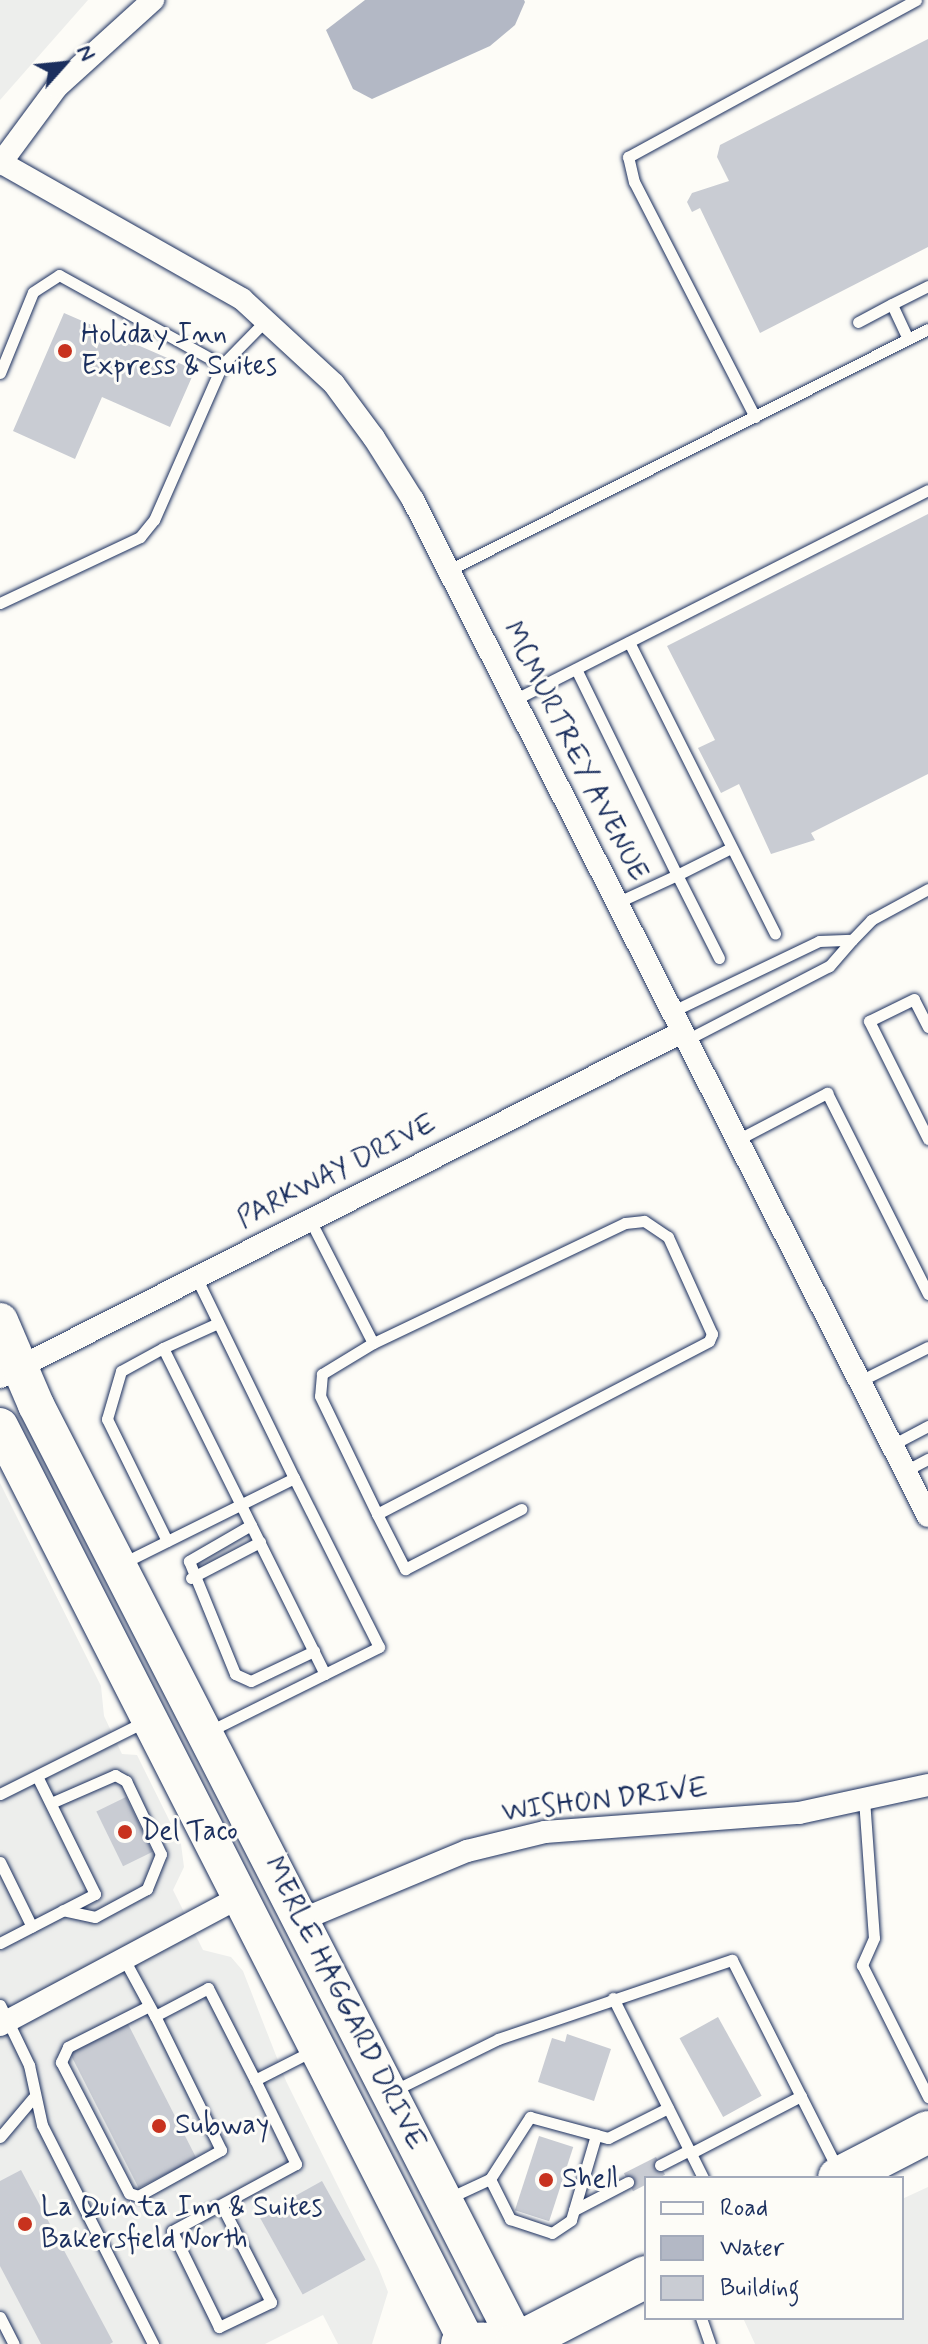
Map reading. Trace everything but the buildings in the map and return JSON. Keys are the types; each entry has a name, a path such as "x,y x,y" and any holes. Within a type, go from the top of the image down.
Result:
{"highway":[{"path":"842,2176 928,2132"},
{"path":"466,2343 517,2344 644,2278"}],"main road":[{"name":"MERLE HAGGARD DRIVE","path":"0,1321 10,1372 118,1566 388,2087 517,2344"},
{"name":"MERLE HAGGARD DRIVE","path":"0,1426 148,1719 243,1895 466,2343"},
{"path":"243,1895 272,1908 333,2014 388,2087"}],"street":[{"path":"0,163 57,87 153,0"},
{"name":"MCMURTREY AVENUE","path":"0,163 179,258 267,319 334,384 374,438 449,570 928,1516"},
{"name":"PARKWAY DRIVE","path":"10,1372 684,1036"},
{"name":"WISHON DRIVE","path":"301,1920 467,1851 545,1832 799,1813 928,1785"},
{"path":"3,2017 124,1959 243,1895"}],"lane":[{"path":"755,417 634,182 628,157 916,0"},
{"path":"0,373 33,292 59,275 222,365"},
{"path":"858,322 928,286"},
{"path":"892,304 908,339"},
{"path":"0,603 140,537 154,520 222,365 267,319"},
{"path":"449,570 928,329"},
{"path":"514,700 928,490"},
{"path":"629,642 775,933"},
{"path":"576,669 719,958"},
{"path":"616,903 731,848"},
{"path":"684,1036 829,966 871,920 928,889"},
{"path":"671,1012 819,941 852,940"},
{"path":"928,1027 914,999 869,1021 928,1139"},
{"path":"736,1141 827,1093 928,1294"},
{"path":"310,1220 373,1343"},
{"path":"377,1514 709,1341 712,1334 668,1237 644,1221 625,1223 373,1343 322,1374 320,1396 377,1514 405,1569 521,1509"},
{"path":"196,1277 379,1647 204,1734"},
{"path":"167,1541 107,1419 121,1371 218,1323"},
{"path":"860,1381 928,1347"},
{"path":"163,1348 325,1674"},
{"path":"892,1445 928,1426"},
{"path":"905,1471 928,1459"},
{"path":"118,1566 294,1478"},
{"path":"251,1525 196,1554 189,1561 191,1578 242,1679 251,1681 314,1651"},
{"path":"191,1578 260,1542"},
{"path":"0,1794 148,1719"},
{"path":"51,1803 115,1775 126,1781 161,1854 147,1889 95,1917 63,1910"},
{"path":"0,1943 95,1894 37,1776"},
{"path":"864,1799 874,1938 862,1965 928,2097"},
{"path":"0,1862 32,1927"},
{"path":"124,1959 152,2011 215,2137 219,2155 156,2191 129,2193 61,2062 68,2047 152,2011 208,1988 296,2164 172,2231 219,2327 271,2302 222,2206"},
{"path":"388,2087 498,2039 732,1960 840,2176"},
{"path":"613,1998 702,2176"},
{"path":"3,2017 29,2065 33,2098 153,2344"},
{"path":"255,2080 319,2047"},
{"path":"660,2165 801,2096"},
{"path":"0,2137 33,2098"},
{"path":"445,2200 490,2179 530,2117 608,2138 668,2108"},
{"path":"574,2210 596,2135"},
{"path":"490,2179 510,2219 552,2233 574,2210 628,2182"},
{"path":"0,2317 14,2344"},
{"path":"702,2320 710,2344"}],"shaded area":[{"path":"0,0 88,0 0,100"},
{"path":"0,1483 101,1686 104,1716 122,1754 137,1755 181,1844 184,1867 173,1890 203,1950 231,1957 243,1971 286,2081 379,2269 388,2292 372,2344 338,2344 323,2315 265,2344 0,2344"},
{"path":"928,2187 928,2344 755,2344 744,2320 904,2320 904,2198"}],"water":[{"path":"365,0 525,2 515,25 490,46 372,99 353,89 326,30"}],"place":[{"name":"Holiday Inn Express & Suites","path":"65,351"},
{"name":"Del Taco","path":"125,1832"},
{"name":"Subway","path":"159,2126"},
{"name":"Shell","path":"546,2180"},
{"name":"La Quinta Inn & Suites Bakersfield North","path":"25,2224"}]}
